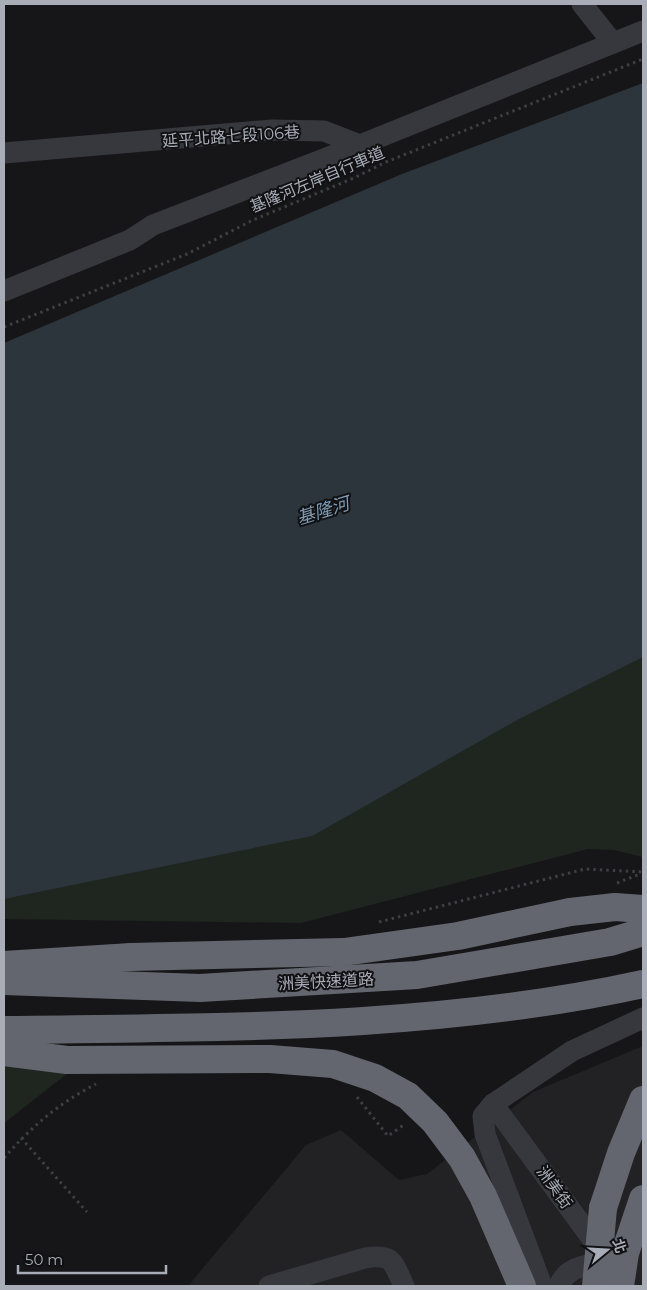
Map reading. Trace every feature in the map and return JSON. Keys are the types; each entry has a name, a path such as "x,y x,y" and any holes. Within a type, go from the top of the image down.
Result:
{"highway":[{"path":"4,965 131,957 344,952 458,936 570,912 615,907 643,908"},
{"name":"洲美快速道路","path":"4,981 200,988 417,975 610,942 643,932"},
{"path":"4,1030 345,1023 458,1014 643,984"},
{"path":"4,1052 67,1060 288,1060 332,1064 375,1078 408,1096 436,1122 462,1158 483,1196 522,1286"},
{"path":"614,1283 603,1208 621,1153 643,1100"},
{"path":"614,1283 643,1198"}],"street":[{"path":"582,4 613,43"},
{"path":"4,291 130,240 153,225 360,145 643,31"},
{"name":"延平北路七段106巷","path":"4,153 272,130 324,131 360,145"},
{"path":"542,1286 485,1134 483,1116 494,1104 572,1051 643,1018"},
{"name":"洲美街","path":"494,1104 614,1283"},
{"path":"269,1286 381,1255 392,1261 404,1286"},
{"path":"559,1286 571,1271 586,1264 602,1264 614,1283"}],"path":[{"name":"基隆河左岸自行車道","path":"4,327 187,254 267,213 354,178 386,162 643,59"},
{"path":"351,1090 388,1136 403,1124"},
{"path":"21,1138 87,1212"}],"shaded area":[{"path":"643,650 643,857 614,850 588,849 301,923 4,919 4,889 560,692 584,687 591,678"},
{"path":"37,1022 68,1073 4,1123 4,1035"},
{"path":"643,1046 643,1286 188,1286 306,1145 341,1130 399,1180 427,1174 533,1092"}],"water":[{"name":"基隆河","path":"643,83 643,657 519,719 312,836 4,899 4,343 402,174"}]}
